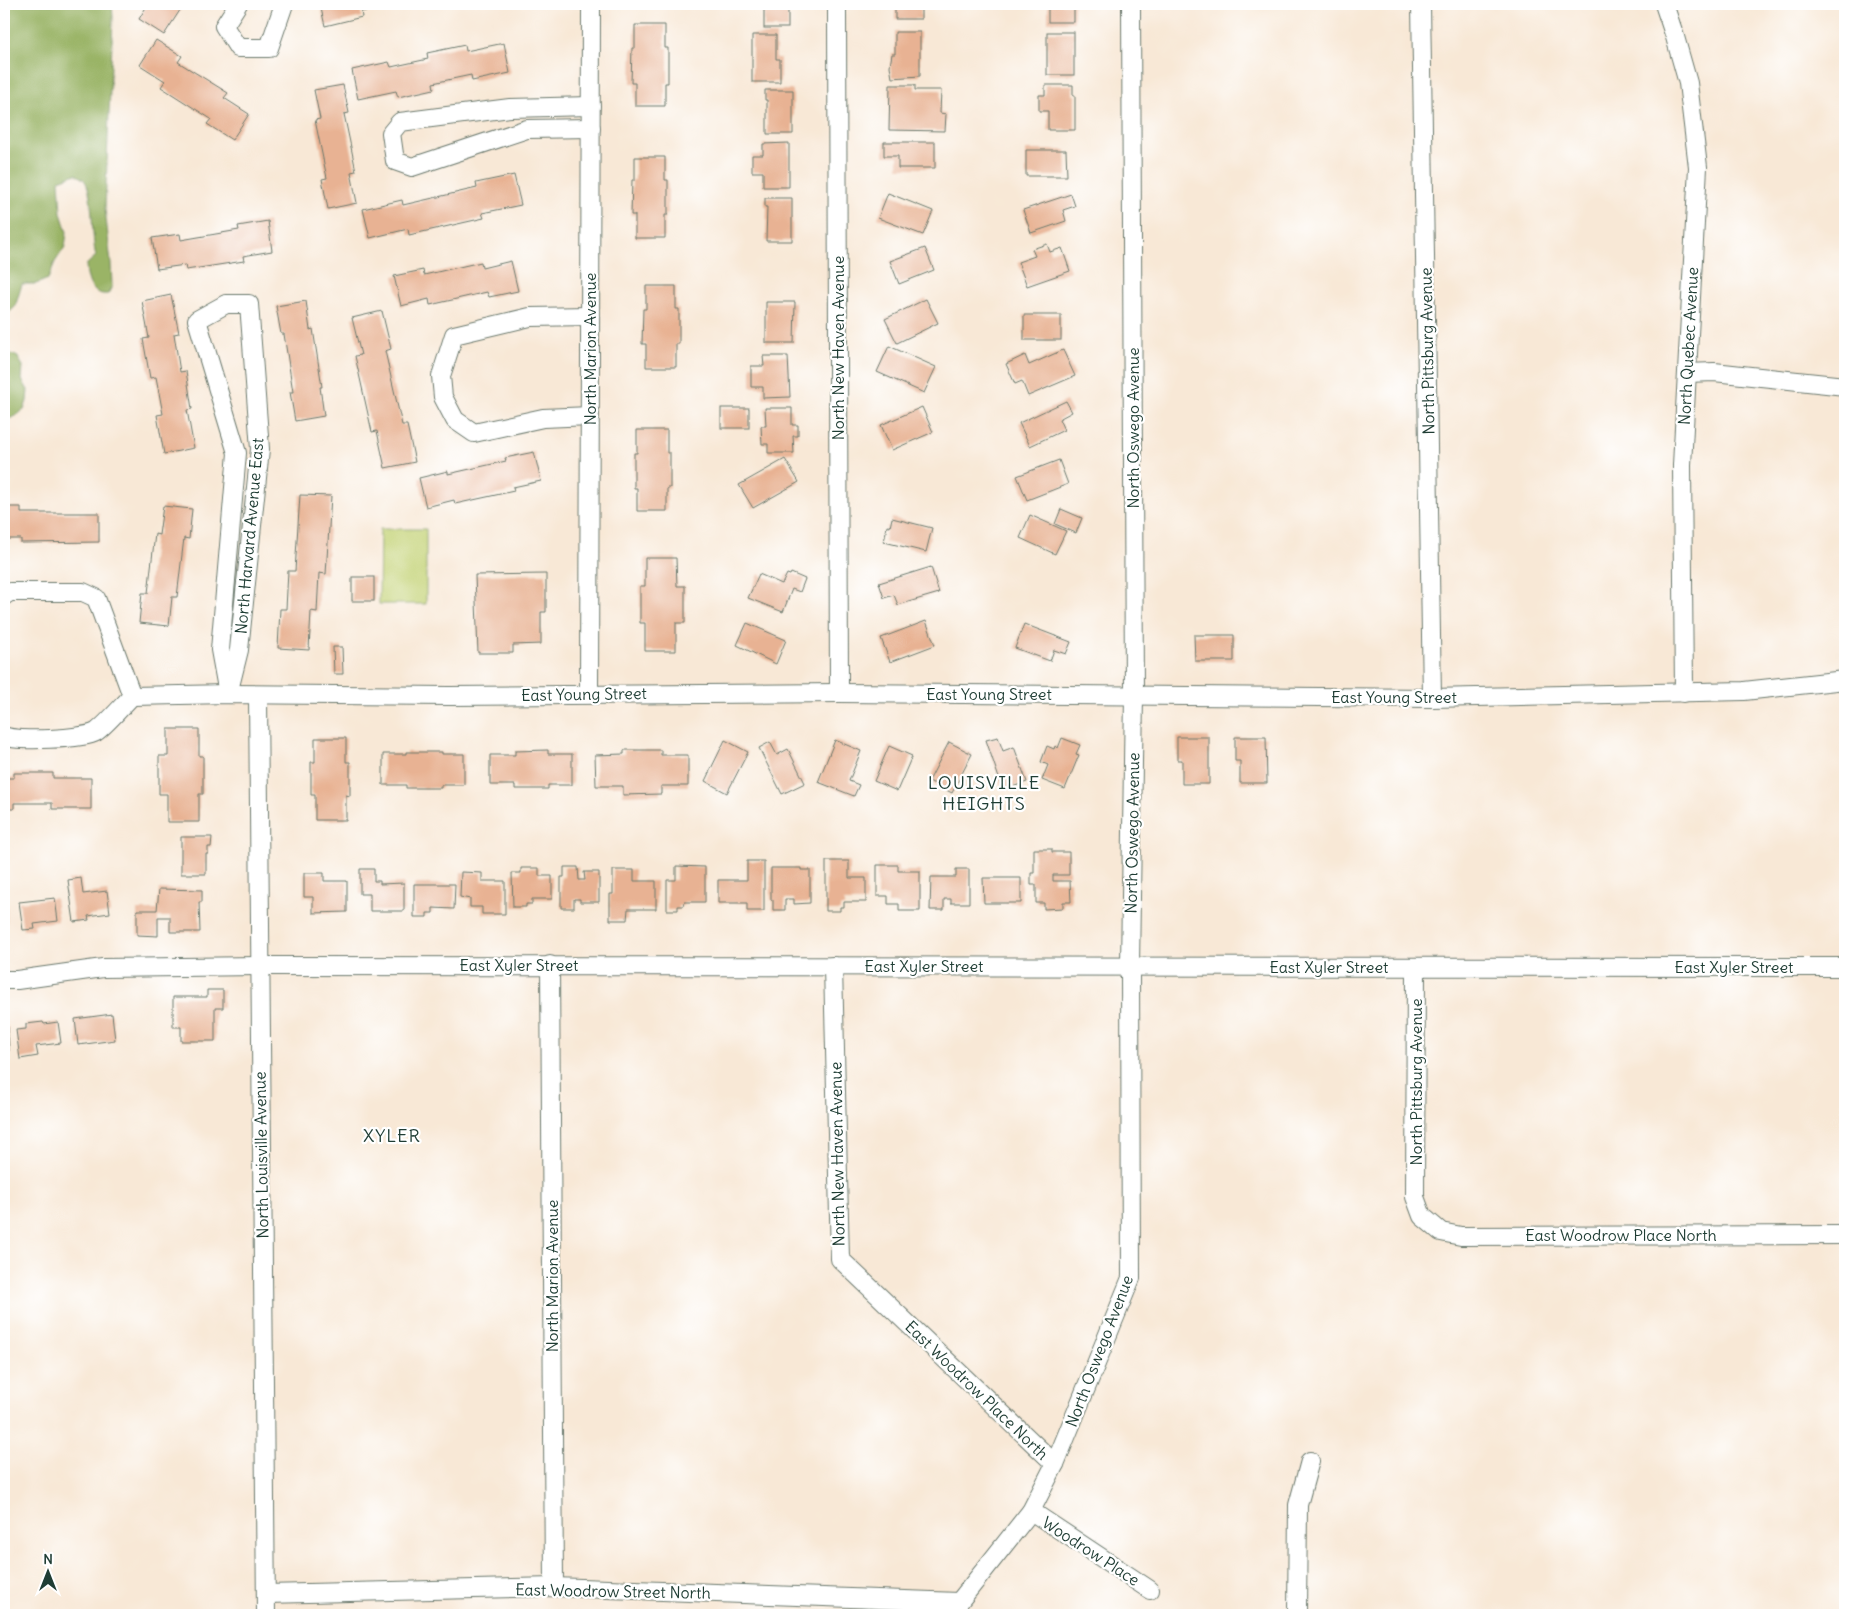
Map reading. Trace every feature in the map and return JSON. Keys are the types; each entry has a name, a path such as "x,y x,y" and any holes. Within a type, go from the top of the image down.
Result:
{"street":[{"path":"238,4 224,26 238,48 269,48 284,4"},
{"name":"North Marion Avenue","path":"589,694 591,4"},
{"name":"North New Haven Avenue","path":"837,4 839,692"},
{"name":"North Oswego Avenue","path":"957,1609 1031,1511 1055,1464 1131,1278 1130,966 1134,695 1131,4"},
{"name":"North Pittsburg Avenue","path":"1421,4 1432,698"},
{"name":"North Quebec Avenue","path":"1664,4 1688,83 1698,167 1682,465 1684,693"},
{"path":"591,106 510,108 400,122 390,133 395,161 412,167 527,129 591,128"},
{"name":"North Harvard Avenue East","path":"226,304 249,304 260,450 240,650 228,694 220,650 237,453 197,320 226,304"},
{"path":"590,316 530,317 454,335 441,376 443,397 455,420 474,433 543,418 590,416"},
{"path":"1687,373 1714,372 1845,386"},
{"path":"4,596 10,592 83,592 96,598 132,696 96,732 79,737 26,739 4,736"},
{"name":"East Young Street","path":"132,696 228,694 258,696 449,696 839,692 1432,698 1744,691 1845,680"},
{"name":"North Louisville Avenue","path":"258,696 266,1615"},
{"name":"North Marion Avenue","path":"550,965 554,1587"},
{"name":"East Xyler Street","path":"4,980 17,980 103,968 259,966 1845,966"},
{"name":"North New Haven Avenue","path":"833,966 840,1259 900,1316"},
{"name":"North Pittsburg Avenue","path":"1415,1198 1416,967"},
{"name":"East Woodrow Place North","path":"1415,1198 1422,1216 1441,1232 1461,1236 1845,1234"},
{"name":"East Woodrow Place North","path":"900,1316 1055,1464"},
{"path":"1297,1615 1298,1505 1310,1461"},
{"name":"Woodrow Place","path":"1031,1511 1150,1590"},
{"name":"East Woodrow Street North","path":"266,1594 554,1587 957,1609"}],"green space":[{"path":"4,4 112,4 113,18 105,209 112,286 108,294 97,292 91,286 87,276 86,265 96,256 90,196 85,181 76,174 59,180 61,213 67,232 65,247 55,262 48,279 36,284 22,284 15,307 4,317 4,103 9,100 4,98"},
{"path":"4,352 17,356 23,366 22,380 28,390 24,410 12,418 4,418"},
{"path":"380,529 426,529 426,604 379,604"}],"building":[{"path":"148,4 184,4 164,35 139,19"},
{"path":"320,4 396,5 361,12 362,17 325,26"},
{"path":"764,4 788,4 788,28 764,28"},
{"path":"895,4 921,4 921,19 895,19"},
{"path":"1048,4 1074,4 1074,22 1048,22"},
{"path":"635,25 665,25 665,48 668,48 668,83 665,83 665,106 635,106 635,83 631,83 632,48 635,48"},
{"path":"895,32 920,32 920,76 892,78 890,66 892,54 895,54"},
{"path":"1047,32 1074,32 1074,75 1047,75"},
{"path":"752,35 776,35 776,59 780,59 780,82 752,82"},
{"path":"156,40 182,56 178,62 228,93 224,98 249,114 232,140 207,124 211,119 161,87 165,81 140,65"},
{"path":"504,43 510,73 472,81 471,75 433,83 434,89 398,97 396,91 358,99 352,70 389,62 391,67 428,59 427,53 465,45 466,51"},
{"path":"343,85 349,113 344,114 356,171 351,172 357,203 328,209 322,179 327,178 315,120 320,119 314,90"},
{"path":"890,85 915,85 915,90 941,90 940,113 946,114 945,131 889,130"},
{"path":"1045,85 1073,85 1073,95 1075,95 1075,130 1048,130 1048,111 1039,111 1039,95 1045,95"},
{"path":"765,90 793,90 793,134 767,134 767,100 765,100"},
{"path":"884,142 935,142 935,168 898,168 898,156 884,156"},
{"path":"789,143 789,187 763,187 763,172 752,172 752,155 763,155 763,144"},
{"path":"1026,150 1066,150 1067,176 1026,176"},
{"path":"635,157 665,157 665,180 668,180 668,215 665,215 665,238 635,238 635,215 631,215 632,180 635,180"},
{"path":"514,175 521,205 482,213 484,218 409,235 408,229 370,238 363,209 402,200 403,205 477,188 476,183"},
{"path":"888,193 933,211 923,235 878,218"},
{"path":"1071,194 1075,206 1063,210 1066,221 1031,233 1023,210"},
{"path":"765,198 792,198 792,241 766,241 767,207 765,207"},
{"path":"268,221 272,251 243,256 244,261 186,270 185,265 157,269 152,238 180,234 181,240 239,230 238,226"},
{"path":"1047,244 1050,252 1062,248 1070,271 1027,286 1018,262 1035,256 1032,249"},
{"path":"925,248 934,270 899,284 890,261"},
{"path":"511,261 518,291 489,297 487,292 430,305 429,299 401,306 394,276 423,270 424,275 481,262 482,268"},
{"path":"646,286 676,286 676,309 679,309 679,344 676,344 676,367 646,367 646,344 642,344 643,309 646,309"},
{"path":"171,295 179,333 174,334 180,372 186,371 192,409 187,410 194,448 164,454 157,415 163,414 156,377 150,378 143,339 149,338 142,301"},
{"path":"926,299 938,323 897,343 885,319"},
{"path":"306,301 310,330 313,329 322,387 320,387 324,416 295,421 290,392 293,392 284,334 281,334 276,306"},
{"path":"766,302 795,302 794,343 766,343"},
{"path":"382,311 391,349 385,351 402,425 407,425 415,462 385,468 377,431 372,432 355,356 361,355 352,318"},
{"path":"1024,315 1061,315 1061,340 1024,340"},
{"path":"889,346 936,367 924,393 877,372"},
{"path":"1063,350 1075,376 1028,396 1022,381 1015,384 1006,364 1025,355 1029,365"},
{"path":"763,356 788,356 790,397 763,398 763,387 751,387 751,366 764,366"},
{"path":"1066,401 1072,412 1059,419 1064,430 1030,446 1019,423"},
{"path":"922,407 933,432 892,450 881,425"},
{"path":"721,408 749,408 749,428 721,428"},
{"path":"765,408 792,408 792,425 798,425 798,436 793,436 794,453 768,453 768,444 762,444 761,426 766,426"},
{"path":"637,430 667,430 667,453 670,453 670,488 667,488 667,511 637,511 637,488 634,488 634,453 637,453"},
{"path":"534,452 541,481 513,487 514,491 455,504 454,500 426,507 419,478 448,471 448,474 506,461 505,458"},
{"path":"785,459 799,482 753,508 739,485"},
{"path":"1059,460 1068,484 1027,500 1017,476"},
{"path":"300,495 331,496 326,574 319,573 317,612 311,611 309,650 278,648 280,609 286,609 288,571 295,571"},
{"path":"163,506 192,509 189,539 184,538 177,597 172,597 169,626 139,623 142,593 148,593 155,534 159,535"},
{"path":"4,507 21,507 21,513 99,513 99,542 21,543 21,539 4,539"},
{"path":"1061,509 1082,518 1076,533 1055,524"},
{"path":"1030,515 1066,531 1055,554 1020,538"},
{"path":"892,518 932,528 926,552 884,542 887,526 890,527"},
{"path":"645,558 676,558 677,586 685,586 685,623 676,623 676,651 645,651 645,623 640,623 640,586 645,586"},
{"path":"931,567 939,593 898,605 894,595 884,598 879,583"},
{"path":"791,573 805,579 800,592 792,589 783,612 748,598 759,574 782,584 787,574 790,575"},
{"path":"546,574 546,612 541,612 541,644 513,645 513,653 478,653 475,575"},
{"path":"352,577 374,577 374,601 352,601"},
{"path":"926,621 935,645 890,662 881,638"},
{"path":"747,623 786,640 776,664 737,645"},
{"path":"1024,624 1071,642 1066,654 1054,650 1050,661 1015,648"},
{"path":"1194,635 1234,635 1234,661 1195,661"},
{"path":"333,647 342,647 343,674 334,674"},
{"path":"168,729 199,729 199,756 203,756 203,794 199,794 199,822 167,822 167,794 159,794 159,756 168,756"},
{"path":"998,737 1003,751 1014,747 1027,782 1003,790 986,740"},
{"path":"1177,737 1209,737 1209,784 1182,784 1182,760 1177,760"},
{"path":"1235,737 1266,737 1267,783 1240,783 1240,761 1235,761"},
{"path":"315,738 346,738 346,762 350,762 350,796 346,795 346,820 315,820 315,795 311,795 311,762 315,762"},
{"path":"1062,738 1080,745 1076,754 1079,755 1065,789 1042,780 1048,765 1041,762 1047,746 1054,749 1055,746 1058,748"},
{"path":"725,740 748,752 727,793 705,781"},
{"path":"835,740 861,751 849,781 859,785 854,796 818,782"},
{"path":"770,742 777,755 788,749 805,783 782,794 759,748"},
{"path":"949,742 972,754 952,793 929,781"},
{"path":"889,746 912,756 897,791 874,781"},
{"path":"548,750 548,754 572,754 572,785 548,785 548,789 515,789 515,785 490,785 490,755 515,755 515,751"},
{"path":"624,750 661,750 661,755 688,755 688,786 661,786 661,794 623,795 623,786 596,786 595,755 624,754"},
{"path":"406,752 464,754 464,785 441,785 441,788 406,788 406,785 383,785 383,754 406,754"},
{"path":"14,773 53,773 53,778 91,778 91,809 52,809 52,803 14,803 14,809 4,809 4,778 14,778"},
{"path":"181,837 212,837 211,847 208,847 208,854 206,854 206,874 181,874"},
{"path":"1034,849 1052,849 1052,852 1069,852 1069,875 1053,875 1053,881 1070,881 1071,902 1063,902 1063,908 1044,909 1044,903 1036,903 1036,885 1031,885 1031,873 1034,873"},
{"path":"747,861 764,861 764,911 747,911 747,903 718,903 718,880 747,880"},
{"path":"826,861 849,861 849,878 866,878 866,902 844,902 844,907 840,907 840,911 826,911"},
{"path":"877,865 898,865 898,871 920,871 920,911 899,911 899,904 888,904 888,896 877,896"},
{"path":"676,866 705,867 705,902 684,902 683,906 678,906 678,910 667,910 667,880 676,880"},
{"path":"564,867 578,867 579,880 585,880 584,872 599,872 599,902 580,902 580,899 574,899 574,908 561,908 561,877 564,877"},
{"path":"521,868 539,868 539,876 552,876 552,899 532,899 532,904 526,904 526,907 513,907 512,873 521,873"},
{"path":"771,868 801,868 801,870 810,870 810,903 794,904 794,899 785,899 785,910 773,910 773,900 771,900"},
{"path":"360,869 374,869 374,881 380,881 380,884 404,883 404,911 370,911 370,894 360,894"},
{"path":"956,869 969,869 969,903 951,903 951,899 944,899 944,910 930,910 931,877 956,877"},
{"path":"613,870 634,870 634,881 656,881 656,909 628,909 627,920 610,920 610,894 613,894"},
{"path":"461,872 482,873 482,881 505,881 505,914 482,914 482,907 470,907 470,899 460,897"},
{"path":"304,873 324,873 324,881 347,881 347,912 313,913 313,897 304,897"},
{"path":"81,878 83,894 107,891 110,913 88,916 89,920 74,922 68,880"},
{"path":"983,878 1021,878 1021,903 984,903"},
{"path":"414,884 455,884 454,909 433,908 433,913 427,913 427,917 414,917"},
{"path":"159,889 202,890 202,902 199,902 200,932 170,932 170,917 158,917 158,936 137,935 137,910 157,910"},
{"path":"55,898 58,921 34,924 35,929 23,930 19,902"},
{"path":"4,904 7,904 7,927 4,927"},
{"path":"207,990 223,990 223,1008 215,1008 215,1041 181,1041 181,1027 173,1027 173,997 207,997"},
{"path":"112,1014 115,1040 78,1045 75,1019"},
{"path":"43,1022 44,1024 58,1022 61,1043 36,1046 38,1056 20,1059 16,1030 26,1029 26,1024"},
{"path":"4,1027 8,1027 9,1051 4,1051"}],"district":[{"name":"LOUISVILLE HEIGHTS","path":"984,792"},
{"name":"XYLER","path":"392,1135"}]}
